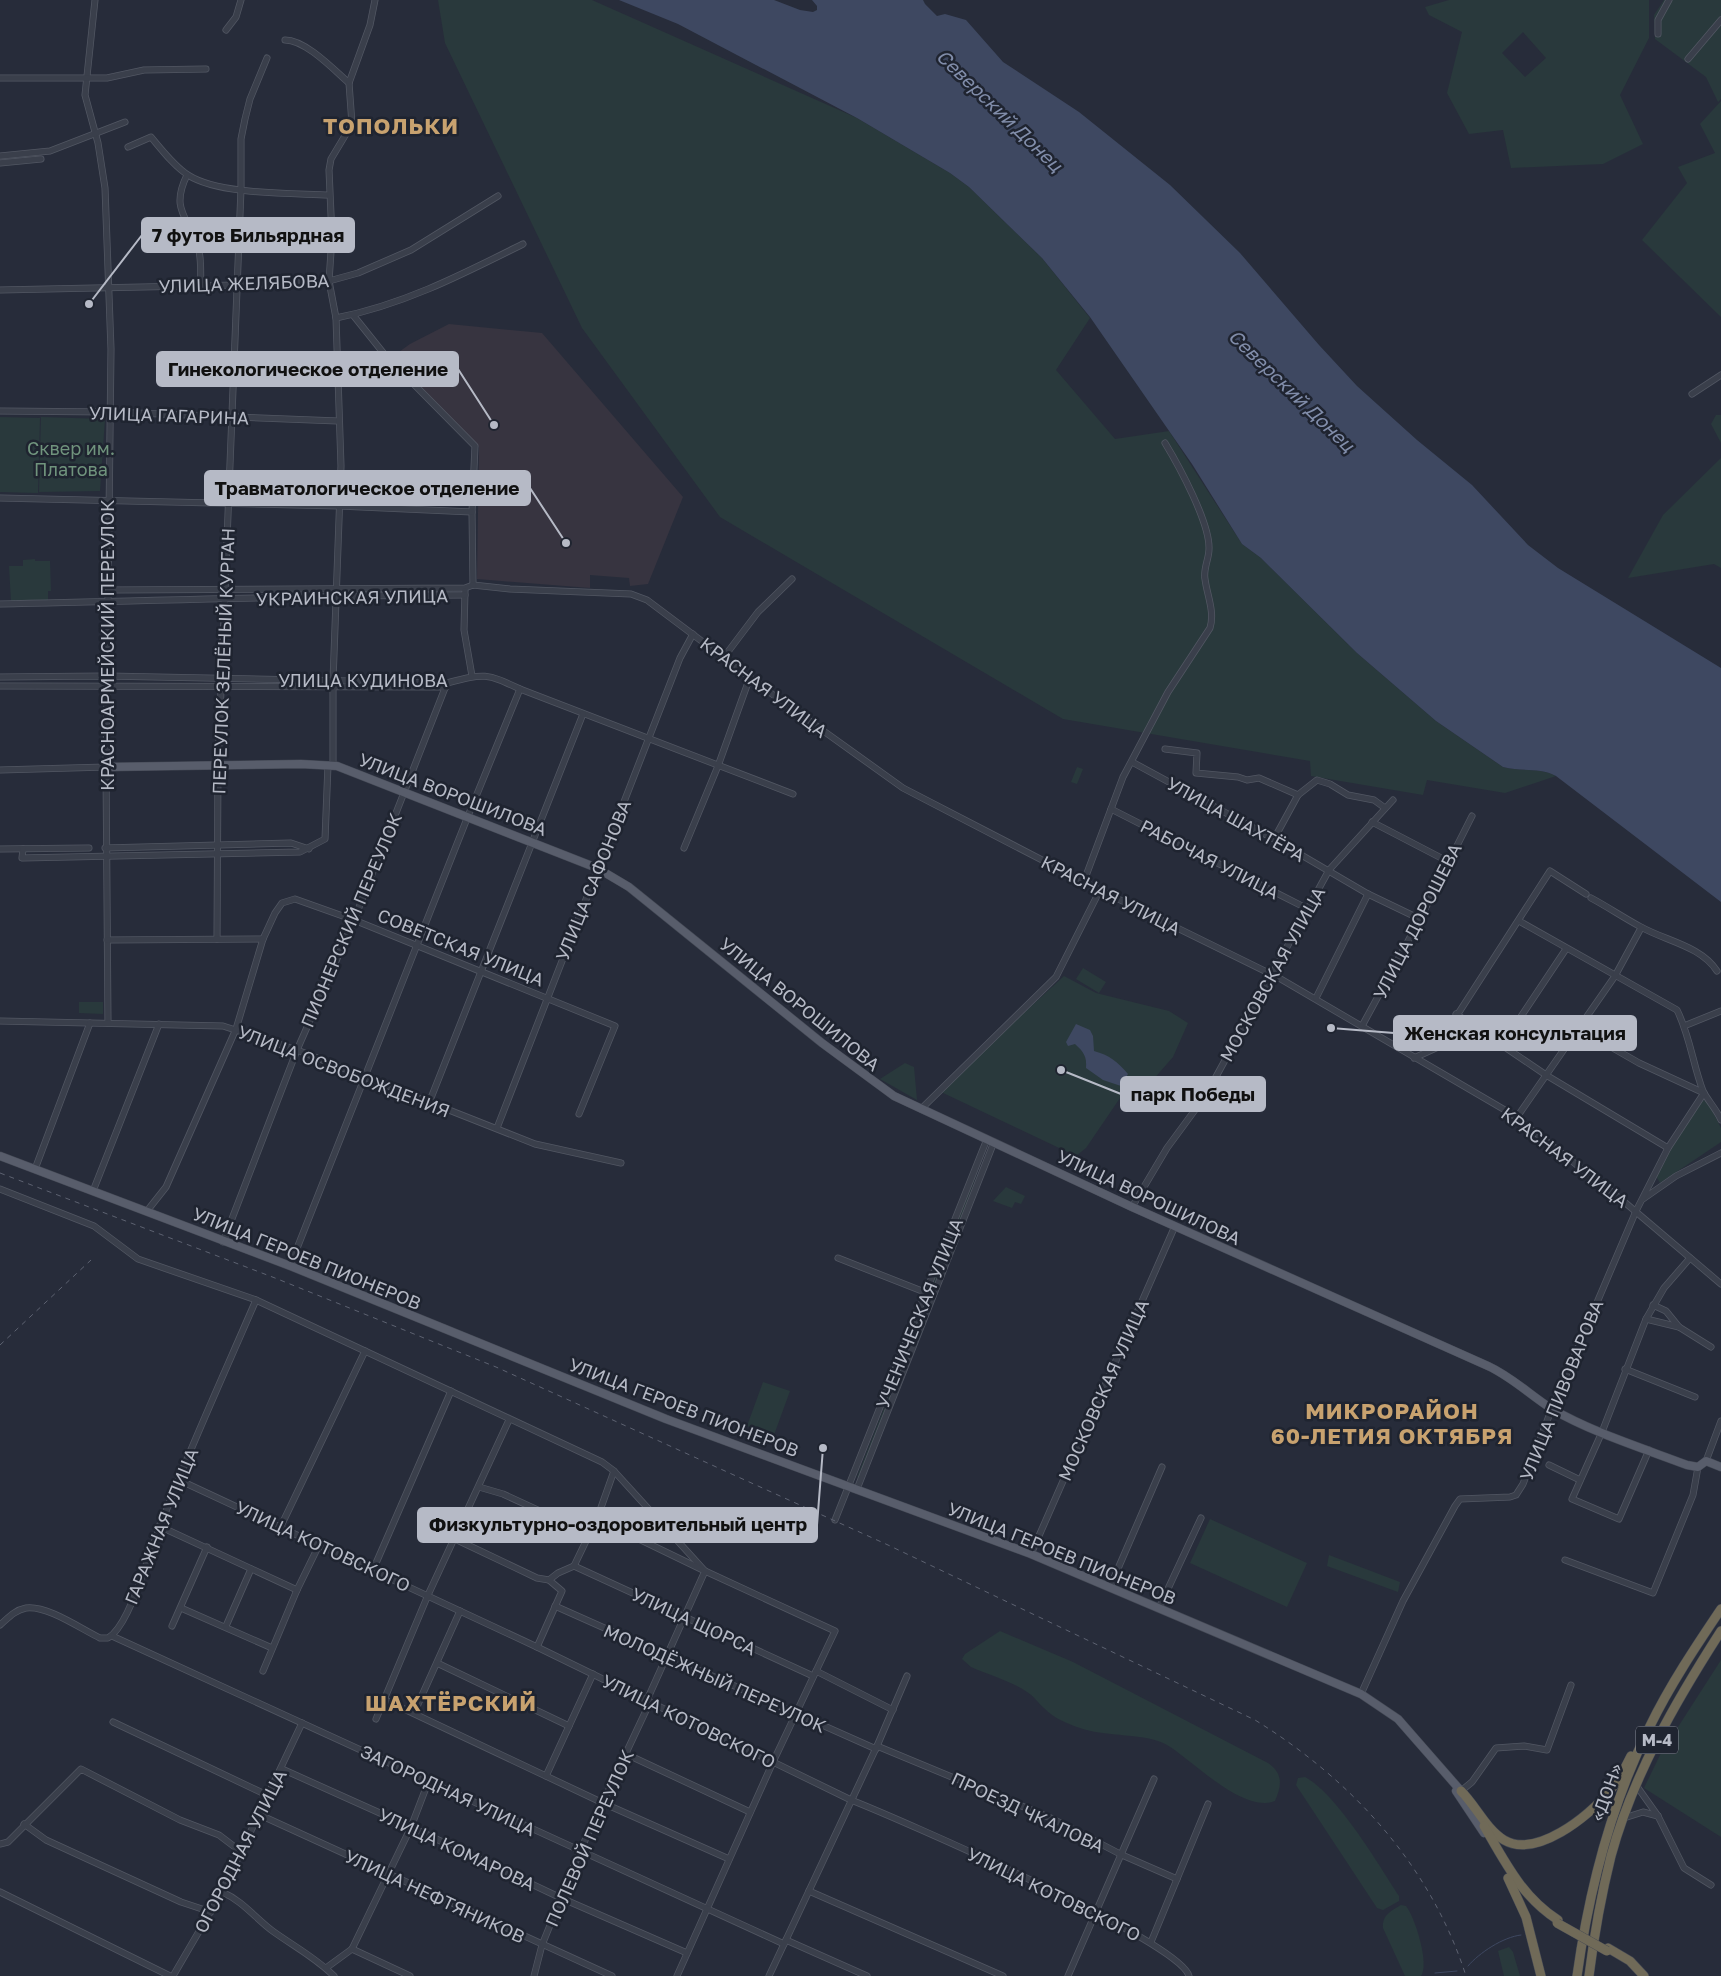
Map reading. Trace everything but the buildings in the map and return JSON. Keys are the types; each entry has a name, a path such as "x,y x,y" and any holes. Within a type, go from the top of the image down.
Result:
{"highway":[{"name":"«ДОН»","path":"1577,1976 1584,1921 1601,1853 1650,1726 1721,1609"},
{"name":"«ДОН»","path":"1589,1976 1601,1897 1612,1854 1636,1785 1667,1721 1721,1631"},
{"path":"1459,1792 1493,1830 1504,1839 1521,1846 1538,1844 1599,1802 1622,1774 1650,1726"},
{"path":"1459,1792 1522,1890 1534,1903 1558,1921"},
{"path":"1491,1845 1532,1906 1630,1961 1644,1976"},
{"path":"1491,1845 1522,1904 1541,1976"},
{"path":"1608,1949 1628,1964 1639,1976"}],"main road":[{"name":"УЛИЦА ВОРОШИЛОВА","path":"106,767 331,765 404,791 597,868 634,890 870,1080 894,1096 1132,1207 1488,1366 1520,1384 1552,1408"},
{"name":"УЛИЦА ГЕРОЕВ ПИОНЕРОВ","path":"0,1156 94,1190 223,1242 290,1266 666,1419 1031,1554 1361,1694 1398,1719 1459,1792 1491,1845"},
{"path":"1552,1408 1602,1432 1649,1450 1702,1465 1721,1467"}],"street":[{"name":"КРАСНОАРМЕЙСКИЙ ПЕРЕУЛОК","path":"95,0 85,95 95,132 105,188 110,287 110,412 107,501 109,602 106,676 108,1023"},
{"path":"226,30 236,16 240,0"},
{"path":"22,849 22,858 296,853 309,849 325,838 331,765 341,466 336,318 330,281 332,237 329,195 331,159 352,124 349,83 370,24 376,0"},
{"path":"1658,34 1658,20 1669,0"},
{"path":"1688,59 1721,20"},
{"path":"286,40 292,40 316,54 349,83"},
{"name":"ПЕРЕУЛОК ЗЕЛЁНЫЙ КУРГАН","path":"217,939 218,766 227,590 231,417 241,189 241,139 250,99 267,58"},
{"path":"0,78 116,77 144,70 206,69"},
{"path":"0,156 50,151 125,122"},
{"path":"128,147 151,137 187,175 202,182 241,189 329,195"},
{"path":"0,163 41,159"},
{"path":"187,175 181,187 179,202 198,248 201,286"},
{"name":"УЛИЦА ЖЕЛЯБОВА","path":"0,290 330,281 358,273 411,250 498,196"},
{"path":"336,318 354,315 434,288 523,244"},
{"path":"354,315 385,355 475,446 472,512 473,585"},
{"path":"1692,394 1721,375"},
{"name":"УЛИЦА ГАГАРИНА","path":"0,411 110,412 338,421"},
{"path":"1084,882 1111,809 1132,762 1168,692 1210,628 1213,619 1204,577 1210,548 1207,535 1185,479 1165,443"},
{"path":"0,498 339,506 472,512"},
{"path":"724,657 758,612 792,579"},
{"name":"УКРАИНСКАЯ УЛИЦА","path":"0,604 337,597 465,591 473,585"},
{"name":"КРАСНАЯ УЛИЦА","path":"473,585 492,588 636,596 651,603 903,788 1084,882 1316,998 1414,1058 1517,1117 1636,1211 1721,1284"},
{"name":"УКРАИНСКАЯ УЛИЦА","path":"109,590 465,591"},
{"path":"465,591 464,630 472,676"},
{"name":"УЛИЦА САФОНОВА","path":"497,1128 546,998 680,658 693,634"},
{"name":"УЛИЦА КУДИНОВА","path":"0,686 447,685 472,676 490,675 583,714 650,738 792,794"},
{"name":"УЛИЦА КУДИНОВА","path":"0,677 221,678 334,684"},
{"path":"684,848 718,766 750,677"},
{"name":"ПИОНЕРСКИЙ ПЕРЕУЛОК","path":"223,1242 297,1050 354,920 447,685"},
{"path":"290,1266 520,689"},
{"path":"429,1102 583,714"},
{"path":"1166,749 1196,753 1196,773 1238,777 1247,780 1259,778 1298,795"},
{"name":"УЛИЦА ШАХТЁРА","path":"1132,762 1274,839 1368,894 1420,919"},
{"name":"УЛИЦА ВОРОШИЛОВА","path":"0,770 106,767"},
{"path":"1274,839 1298,795 1317,780 1330,784 1348,795 1374,800 1385,808"},
{"name":"МОСКОВСКАЯ УЛИЦА","path":"1132,1207 1167,1148 1206,1095 1329,870 1393,800"},
{"name":"РАБОЧАЯ УЛИЦА","path":"1111,809 1308,909"},
{"name":"УЛИЦА ДОРОШЕВА","path":"1362,1026 1420,919 1472,816"},
{"path":"1372,822 1449,862"},
{"path":"106,848 291,843 309,849"},
{"path":"0,849 89,848"},
{"path":"1414,1058 1435,1050 1456,1014 1550,871 1586,894"},
{"path":"921,1109 956,1072 1056,977 1100,890"},
{"path":"1316,998 1368,894"},
{"path":"1591,898 1641,928 1697,953 1708,960 1717,971"},
{"name":"СОВЕТСКАЯ УЛИЦА","path":"263,939 278,908 295,899 354,920 615,1026 579,1114"},
{"path":"1518,921 1674,1008 1684,1026 1704,1093"},
{"path":"1517,1117 1615,976 1641,928"},
{"path":"107,940 263,939 236,1029 166,1187 147,1211"},
{"path":"1502,1045 1566,948"},
{"path":"1684,1026 1721,1011"},
{"path":"1456,1014 1546,1075 1668,1148"},
{"name":"УЛИЦА ОСВОБОЖДЕНИЯ","path":"0,1021 223,1026 297,1050 535,1144 621,1163"},
{"path":"35,1169 90,1023"},
{"path":"94,1190 159,1024"},
{"path":"1578,1028 1639,1063 1704,1093 1712,1102 1721,1120"},
{"name":"УЛИЦА ПИВОВАРОВА","path":"1361,1694 1403,1601 1460,1499 1510,1497 1516,1494 1524,1482 1552,1408 1636,1211 1668,1148 1704,1093"},
{"name":"УЧЕНИЧЕСКАЯ УЛИЦА","path":"854,1488 927,1293 991,1140"},
{"name":"УЧЕНИЧЕСКАЯ УЛИЦА","path":"854,1488 991,1140"},
{"path":"1642,1200 1676,1176 1721,1153"},
{"path":"0,1189 94,1226 131,1254 148,1263 256,1300 509,1420 586,1454 614,1471 705,1572"},
{"name":"МОСКОВСКАЯ УЛИЦА","path":"1031,1554 1175,1226"},
{"path":"838,1258 927,1293"},
{"path":"1649,1450 1619,1518 1572,1499 1602,1432 1646,1319 1664,1288 1690,1258"},
{"name":"ГАРАЖНАЯ УЛИЦА","path":"112,1636 120,1625 137,1590 159,1526 256,1300"},
{"path":"1653,1305 1666,1311 1679,1327"},
{"path":"1646,1319 1679,1327 1711,1347"},
{"path":"281,1526 365,1351"},
{"path":"1625,1370 1695,1397"},
{"path":"373,1570 451,1391"},
{"path":"376,1719 428,1595 509,1420"},
{"path":"1565,1560 1653,1593 1694,1495 1702,1465 1721,1421"},
{"path":"1548,1465 1580,1480"},
{"path":"1110,1587 1162,1467"},
{"path":"549,1580 558,1573 574,1566 598,1516 614,1471"},
{"name":"УЛИЦА КОТОВСКОГО","path":"179,1480 537,1646 851,1800 896,1818 1096,1912 1151,1942 1190,1976"},
{"path":"479,1487 503,1494 590,1534"},
{"path":"835,1520 854,1488"},
{"path":"598,1516 612,1526 705,1572 835,1631 706,1908 677,1976"},
{"path":"1159,1608 1201,1518"},
{"path":"159,1526 297,1590"},
{"path":"455,1539 537,1578 549,1580 562,1591 537,1646"},
{"path":"263,1671 297,1590 319,1545"},
{"path":"172,1626 207,1547"},
{"name":"УЛИЦА ЩОРСА","path":"574,1566 893,1710"},
{"path":"226,1626 251,1569"},
{"name":"ПОЛЕВОЙ ПЕРЕУЛОК","path":"534,1976 542,1945 580,1851 626,1754 665,1657 705,1572"},
{"name":"МОЛОДЁЖНЫЙ ПЕРЕУЛОК","path":"555,1606 796,1715 876,1748"},
{"path":"0,1625 13,1613 33,1608 53,1614 100,1638 112,1636"},
{"path":"181,1608 226,1626 272,1648"},
{"path":"414,1713 460,1610"},
{"name":"ЗАГОРОДНАЯ УЛИЦА","path":"112,1636 706,1908 868,1976"},
{"path":"437,1663 569,1726"},
{"path":"546,1776 594,1674"},
{"path":"769,1976 876,1748 907,1676"},
{"path":"1459,1792 1472,1782 1496,1748 1524,1746 1547,1750 1572,1685"},
{"path":"385,1700 603,1803 729,1859"},
{"path":"113,1722 269,1796"},
{"name":"ОГОРОДНАЯ УЛИЦА","path":"174,1976 222,1892 240,1851 282,1769 302,1723"},
{"name":"ПРОЕЗД ЧКАЛОВА","path":"876,1748 1053,1819 1122,1855 1177,1879"},
{"path":"626,1754 750,1812"},
{"path":"0,1844 8,1842 81,1769 180,1820 219,1835 240,1851"},
{"name":"УЛИЦА КОМАРОВА","path":"282,1769 561,1898 687,1953"},
{"path":"1068,1976 1154,1779"},
{"path":"326,1968 352,1949 411,1827 429,1780"},
{"path":"1636,1785 1658,1816 1684,1868 1711,1885"},
{"path":"1151,1942 1208,1804"},
{"path":"1624,1818 1643,1812 1658,1816"},
{"name":"УЛИЦА НЕФТЯНИКОВ","path":"260,1815 612,1976"},
{"path":"24,1824 46,1840 181,1902 211,1912"},
{"path":"809,1891 1003,1976"},
{"path":"0,1892 170,1976"},
{"path":"222,1892 239,1901 273,1932 309,1954 334,1976"},
{"path":"352,1949 410,1976"}],"shaded area":[{"path":"449,324 542,333 683,497 648,584 630,586 629,578 590,575 590,588 477,579 479,447 392,357 410,344"}],"green space":[{"name":"ТОПОЛЬКИ","path":"438,0 592,0 857,118 950,173 969,187 1042,258 1090,318 1056,370 1115,439 1169,431 1242,544 1261,558 1357,653 1436,721 1503,767 1550,773 1556,776 1505,793 1427,780 1423,795 1311,776 1310,761 1063,719 720,517 582,328 445,43"},
{"path":"1449,0 1649,0 1649,38 1620,95 1643,144 1603,164 1511,168 1503,130 1469,134 1447,93 1462,32 1429,15 1425,7","holes":["1523,32 1546,58 1525,77 1502,53"]},
{"path":"1664,0 1721,0 1721,99 1718,102 1706,77 1655,39 1654,15"},
{"path":"1721,101 1721,317 1642,240 1687,183 1678,167 1715,153 1700,124"},
{"path":"1716,415 1721,415 1721,443 1711,424"},
{"path":"0,417 40,418 38,493 0,492"},
{"name":"Сквер им. Платова","path":"41,417 105,419 100,491 39,492"},
{"path":"1721,458 1721,568 1714,564 1628,578 1663,515"},
{"path":"35,559 35,561 50,561 51,591 48,591 48,601 11,602 9,566 23,566 23,560"},
{"path":"1077,767 1083,769 1077,784 1071,782"},
{"path":"1083,968 1106,982 1099,993 1076,979"},
{"path":"1064,976 1096,993 1169,1011 1188,1023 1173,1057 1152,1081 1144,1077 1135,1076 1086,1148 1076,1156 939,1091"},
{"path":"79,1002 103,1002 103,1014 79,1013"},
{"path":"905,1063 914,1067 917,1100 880,1079"},
{"path":"1703,1100 1708,1102 1721,1128 1721,1142 1660,1183 1656,1176 1672,1146"},
{"path":"983,1157 932,1298 859,1478 857,1477"},
{"path":"1006,1187 1025,1196 1021,1204 1015,1202 1012,1208 993,1201"},
{"path":"763,1382 790,1391 774,1435 747,1426"},
{"path":"1210,1519 1307,1563 1287,1607 1190,1563"},
{"path":"1329,1555 1400,1582 1398,1592 1327,1566"},
{"path":"1000,1631 1073,1662 1268,1763 1279,1775 1280,1780 1275,1801 1262,1803 1248,1800 1233,1793 1159,1741 1090,1731 1066,1723 1052,1715 1032,1695 1021,1688 971,1667 962,1659 965,1654"},
{"path":"1721,1660 1721,1837 1644,1788 1660,1755"},
{"path":"1305,1777 1330,1798 1344,1814 1399,1896 1399,1901 1383,1910 1377,1908 1296,1785 1298,1778"},
{"path":"1401,1905 1406,1906 1410,1912 1417,1930 1424,1962 1421,1976 1405,1976 1383,1928 1386,1917 1391,1911"},
{"path":"1509,1947 1513,1952 1520,1976 1504,1976 1498,1951"}],"water":[{"name":"Северский Донец","path":"619,0 774,0 800,10 813,12 817,10 817,6 812,0 923,0 937,16 945,14 966,20 1003,62 1079,112 1170,185 1240,253 1357,386 1417,440 1472,485 1528,545 1558,568 1721,668 1721,902 1556,776 1550,773 1503,767 1436,721 1357,653 1261,558 1242,544 1192,464 1090,317 1042,258 969,187 950,173 857,118 678,24"},
{"path":"1076,1024 1090,1030 1093,1036 1094,1051 1113,1060 1128,1074 1121,1086 1103,1080 1086,1068 1086,1061 1081,1050 1075,1044 1068,1046 1066,1042"}],"waterway":[{"path":"1468,1966 1492,1946 1514,1936 1521,1935"},
{"path":"1435,1973 1457,1971"}],"railway":[{"path":"0,1173 275,1278 496,1367 888,1545 1255,1720 1324,1770 1355,1798 1384,1829 1409,1862 1432,1898 1451,1936 1466,1976"},
{"path":"0,1345 91,1260"}],"place":[{"name":"7 футов Бильярдная","path":"89,304"},
{"name":"Гинекологическое отделение","path":"494,425"},
{"name":"Травматологическое отделение","path":"566,543"},
{"name":"Женская консультация","path":"1331,1028"},
{"name":"парк Победы","path":"1061,1070"},
{"name":"Физкультурно-оздоровительный центр","path":"823,1448"}],"district":[{"name":"ТОПОЛЬКИ","path":"391,125"},
{"name":"МИКРОРАЙОН 60-ЛЕТИЯ ОКТЯБРЯ","path":"1392,1422"},
{"name":"ШАХТЁРСКИЙ","path":"451,1702"}]}
